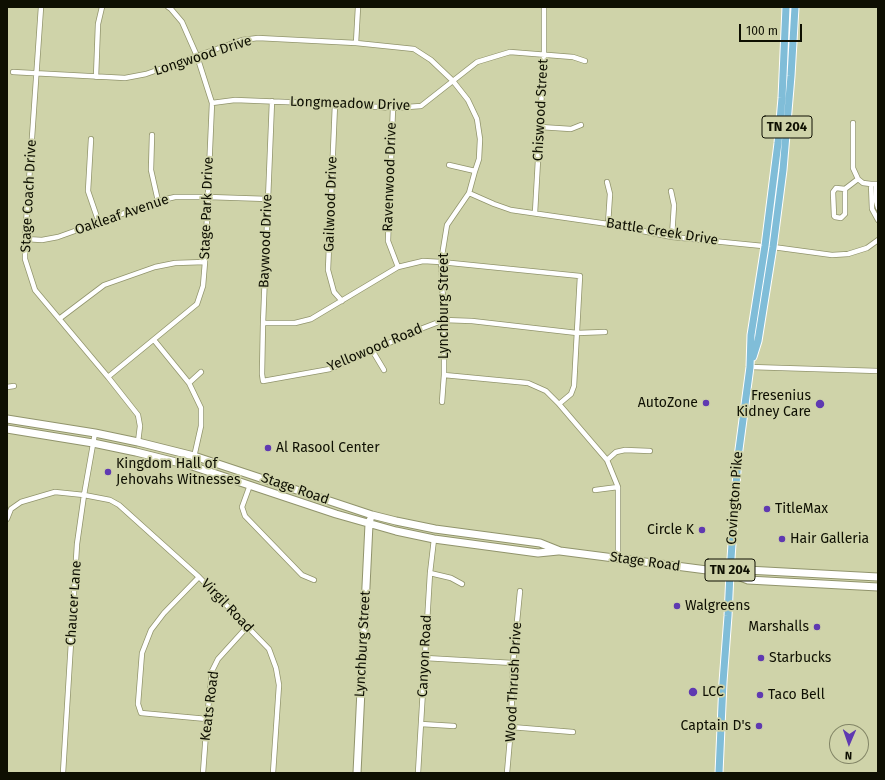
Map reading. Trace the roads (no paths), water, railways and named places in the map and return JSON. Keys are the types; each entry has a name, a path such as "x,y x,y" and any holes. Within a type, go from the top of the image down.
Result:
{"main road":[{"name":"Covington Pike","path":"719,773 723,682 738,457 750,367 751,335 765,246 778,143 782,98 786,7"},
{"name":"Covington Pike","path":"750,367 758,341 773,247 782,177 795,7"},
{"name":"Stage Road","path":"7,419 95,433 194,456 372,515 396,521 435,529 540,543 560,551"},
{"name":"Stage Road","path":"7,429 93,443 192,466 369,524 434,539 538,553 560,551 730,573 748,580 878,587"},
{"name":"Lynchburg Street","path":"357,773 369,524 372,515"},
{"name":"Stage Road","path":"730,573 747,570 878,577"}],"street":[{"name":"Stage Coach Drive","path":"41,7 25,239 25,259 35,290 138,415 140,426 138,442"},
{"path":"96,77 98,24 102,7"},
{"path":"356,43 358,7"},
{"name":"Chiswood Street","path":"535,213 544,54 544,7"},
{"name":"Stage Park Drive","path":"108,377 197,304 203,286 212,103 197,56 182,22 171,8"},
{"name":"Longwood Drive","path":"13,72 125,78 146,74 242,40 258,38 356,43 414,49 431,60 453,81"},
{"name":"Longmeadow Drive","path":"212,103 235,100 392,108 421,106 477,62 510,52 573,57 585,61"},
{"name":"Lynchburg Street","path":"442,402 444,374 444,320 441,262 447,225 469,193 479,159 480,139 477,119 468,100 453,81"},
{"name":"Baywood Drive","path":"263,381 263,323 272,101"},
{"name":"Gailwood Drive","path":"335,104 328,270 334,292 342,301"},
{"name":"Ravenwood Drive","path":"392,108 388,241 398,267"},
{"path":"853,123 853,168 858,179 863,183 875,184"},
{"path":"540,127 571,129 581,125"},
{"path":"152,135 151,170 158,201"},
{"path":"91,139 88,190 99,222"},
{"path":"449,165 475,171"},
{"path":"845,189 845,214 841,218 835,217 833,192 836,188 845,189 858,179"},
{"path":"607,182 610,194 608,224"},
{"path":"875,184 878,208"},
{"path":"875,184 872,209 878,220"},
{"path":"671,191 674,205 672,237"},
{"name":"Battle Creek Drive","path":"469,193 511,210 608,224 672,237 765,246 832,256 848,254 867,248 878,240"},
{"name":"Oakleaf Avenue","path":"25,239 42,240 58,237 158,201 175,197 268,199"},
{"path":"263,323 295,323 311,319 398,267 423,261 580,276 574,386 571,394 559,404"},
{"path":"60,319 104,285 156,267 175,263 205,262"},
{"name":"Yellowood Road","path":"263,381 330,369 422,328 444,320 472,321 577,333 606,332"},
{"path":"154,340 189,383 200,408 201,426 192,466"},
{"path":"372,350 384,370"},
{"path":"750,367 878,371"},
{"path":"189,383 201,372"},
{"path":"444,374 528,383 546,391 559,404 607,460 618,487 618,559"},
{"path":"7,387 14,386"},
{"name":"Chaucer Lane","path":"63,773 77,544 95,433"},
{"path":"607,460 616,452 625,450 650,452"},
{"path":"250,485 242,507 245,516 302,575 314,580"},
{"path":"595,490 618,487"},
{"name":"Virgil Road","path":"7,519 11,509 21,502 55,492 84,495 110,500 119,505 199,577 269,649 276,668 279,685 273,773"},
{"name":"Canyon Road","path":"418,773 430,573 434,539"},
{"path":"430,573 451,578 462,584"},
{"path":"199,577 164,613 151,630 142,653 138,704 141,713 207,719"},
{"name":"Wood Thrush Drive","path":"508,773 513,663 520,591"},
{"name":"Keats Road","path":"203,773 212,670 218,659 247,627"},
{"path":"425,658 513,663"},
{"path":"422,724 454,726"},
{"path":"511,727 573,732"}],"place":[{"name":"AutoZone","path":"706,403"},
{"name":"Fresenius Kidney Care","path":"820,404"},
{"name":"Al Rasool Center","path":"268,448"},
{"name":"Kingdom Hall of Jehovahs Witnesses","path":"108,472"},
{"name":"TitleMax","path":"767,509"},
{"name":"Circle K","path":"702,530"},
{"name":"Hair Galleria","path":"782,539"},
{"name":"Walgreens","path":"677,606"},
{"name":"Marshalls","path":"817,627"},
{"name":"Starbucks","path":"761,658"},
{"name":"LCC","path":"693,692"},
{"name":"Taco Bell","path":"760,695"},
{"name":"Captain D's","path":"759,726"}]}
